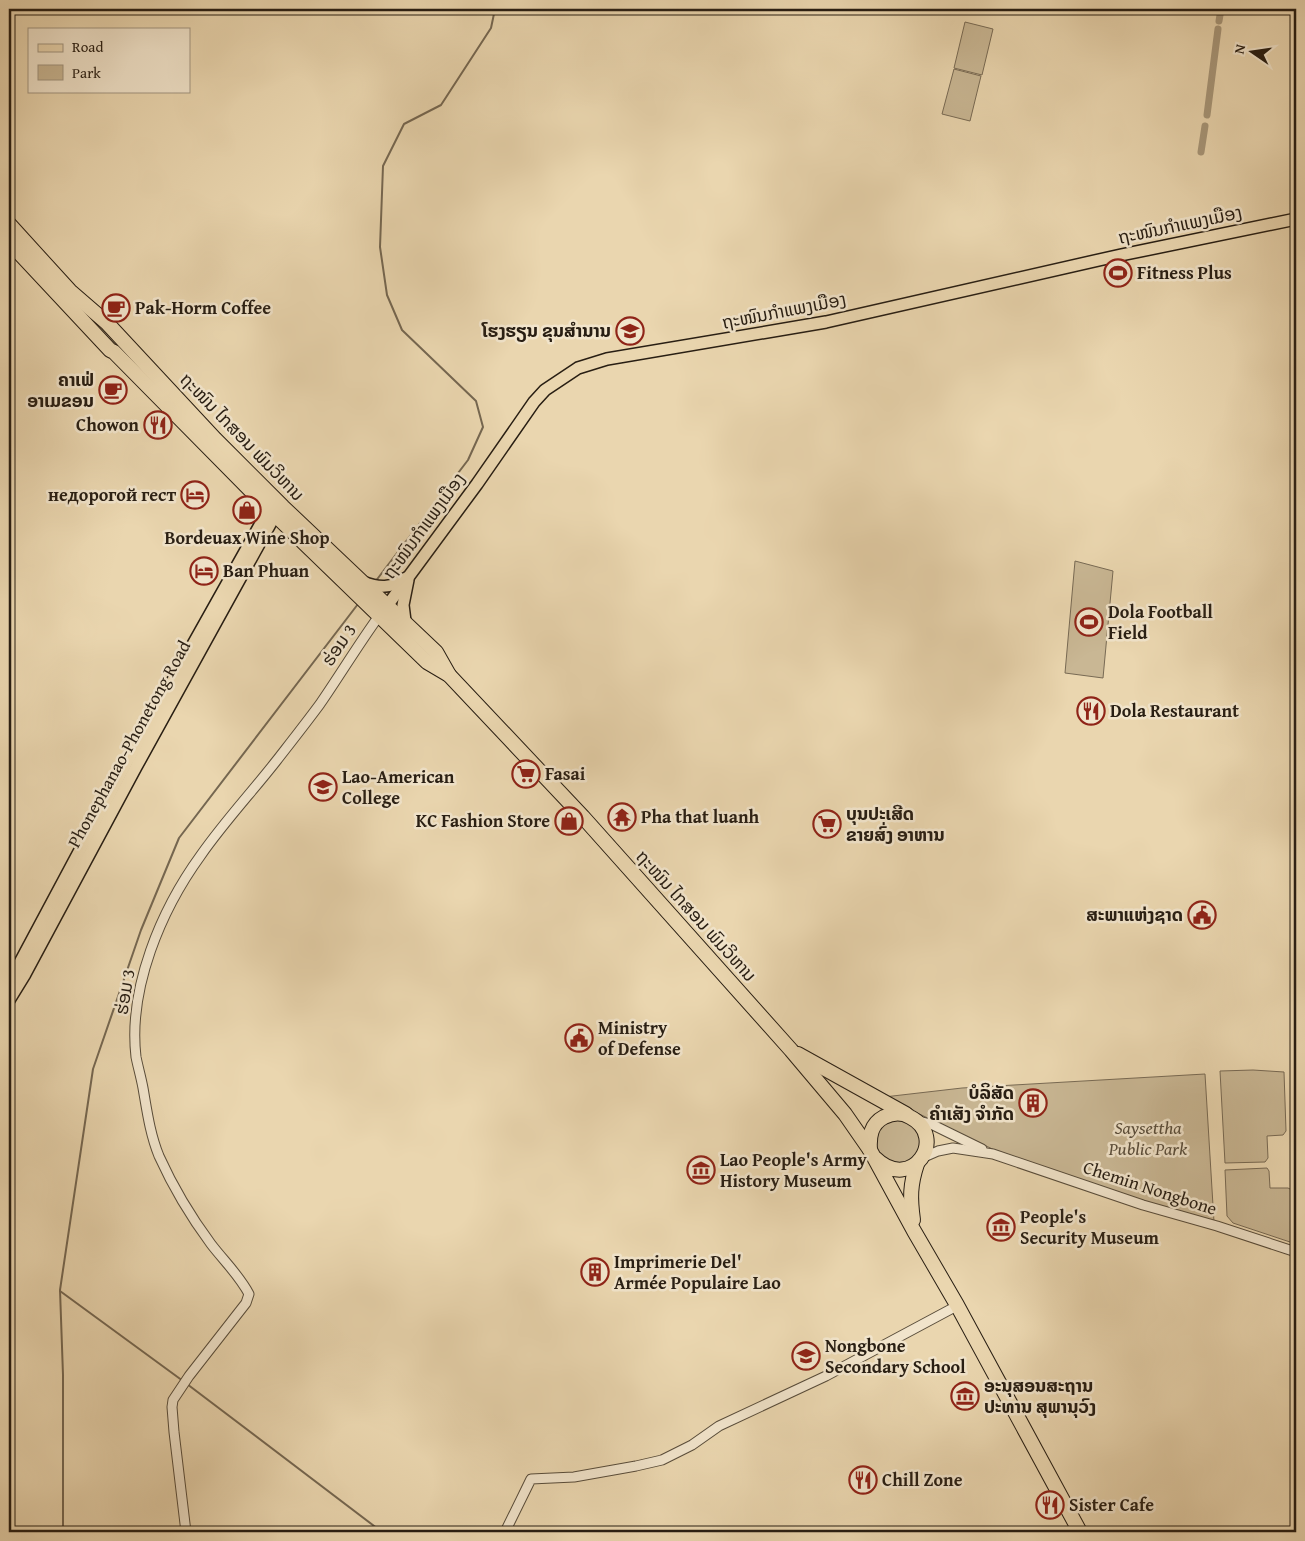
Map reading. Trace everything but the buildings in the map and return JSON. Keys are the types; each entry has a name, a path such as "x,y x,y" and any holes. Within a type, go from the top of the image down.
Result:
{"highway":[{"name":"ຖະໜົນ ໄກສອນ ພົມວິຫານ","path":"9,224 70,291 107,323 215,439 276,508"},
{"name":"ຖະໜົນ ໄກສອນ ພົມວິຫານ","path":"9,242 110,350 276,508 380,603 406,621 436,652 449,675 583,817 791,1050 845,1114 872,1154 957,1305 1080,1532"},
{"name":"ຖະໜົນ ໄກສອນ ພົມວິຫານ","path":"380,603 427,662 449,675"},
{"name":"ຖະໜົນ ໄກສອນ ພົມວິຫານ","path":"791,1050 911,1117"},
{"path":"890,1114 911,1117 924,1130 926,1137 926,1147 919,1161 906,1170 883,1166 872,1154 869,1138 872,1128 879,1120 890,1114"},
{"name":"ຖະໜົນ ໄກສອນ ພົມວິຫານ","path":"919,1161 912,1180 910,1197 914,1231 919,1248 1074,1532"}],"main road":[{"name":"ຖະໜົນກຳແພງເມືອງ","path":"380,603 410,576 534,402 553,383 578,368 607,359 826,322 1121,255 1296,219"},
{"name":"Phonephanao-Phonetong Road","path":"9,982 127,762 276,508"},
{"name":"Phonephanao-Phonetong Road","path":"9,1000 25,974 276,508"},
{"path":"357,582 373,586 380,603 410,576"},
{"path":"406,621 403,605 410,576"}],"street":[{"name":"ຮ່ອມ 3","path":"186,1532 172,1407 179,1390 187,1378 246,1303 249,1294 235,1272 211,1245 193,1219 168,1175 159,1154 152,1134 136,1058 138,998 146,963 161,924 177,892 201,855 315,711 380,603"},
{"path":"911,1117 933,1125 993,1154"},
{"path":"919,1161 938,1151 953,1148 993,1154"},
{"name":"Chemin Nongbone","path":"993,1154 1143,1205 1217,1226 1296,1252"},
{"path":"504,1532 531,1479 574,1477 662,1460 692,1445 720,1426 810,1384 953,1308"}],"green space":[{"path":"965,22 993,29 982,75 954,68"},
{"path":"954,69 981,76 970,121 942,114"},
{"name":"Dola Football Field","path":"1075,561 1113,571 1103,678 1065,673"},
{"path":"1253,1070 1284,1072 1286,1131 1283,1135 1267,1136 1268,1158 1265,1162 1225,1163 1220,1071"},
{"path":"1291,1071 1296,1072 1296,1132 1295,1131"},
{"name":"Saysettha Public Park","path":"1205,1074 1214,1222 1142,1201 1005,1155 884,1097 962,1088"},
{"path":"904,1116 923,1132 916,1163 885,1164 871,1138 880,1121"},
{"path":"1267,1168 1269,1171 1270,1188 1288,1188 1292,1190 1293,1243 1233,1223 1227,1216 1225,1170"}],"waterway":[{"path":"375,582 468,460 483,427 476,401 402,330 387,295 380,247 383,166 404,124 441,105 491,28 495,9"},
{"path":"1219,21 1221,9"},
{"path":"1207,115 1218,29"},
{"path":"1201,152 1205,126"},
{"path":"63,1532 63,1375 60,1290 93,1069 141,930 179,838 358,604"},
{"path":"60,1291 183,1381"},
{"path":"187,1384 382,1532"}],"place":[{"name":"Fitness Plus","path":"1118,273"},
{"name":"Pak-Horm Coffee","path":"116,308"},
{"name":"ໂຮງຮຽນ ຂຸນສຳນານ","path":"630,331"},
{"name":"ຄາເຟ່ ອາເມຂອນ","path":"113,390"},
{"name":"Chowon","path":"158,425"},
{"name":"недорогой гест","path":"195,495"},
{"name":"Bordeuax Wine Shop","path":"247,510"},
{"name":"Ban Phuan","path":"204,571"},
{"name":"Dola Football Field","path":"1089,622"},
{"name":"Dola Restaurant","path":"1091,711"},
{"name":"Fasai","path":"526,774"},
{"name":"Lao-American College","path":"323,787"},
{"name":"Pha that luanh","path":"622,817"},
{"name":"KC Fashion Store","path":"569,821"},
{"name":"ບຸນປະເສີດ ຂາຍສົ່ງ ອາຫານ","path":"827,824"},
{"name":"ສະພາແຫ່ງຊາດ","path":"1202,915"},
{"name":"Ministry of Defense","path":"579,1038"},
{"name":"ບໍລິສັດ ຄຳເສັງ ຈຳກັດ","path":"1033,1103"},
{"name":"Lao People's Army History Museum","path":"701,1170"},
{"name":"People's Security Museum","path":"1001,1227"},
{"name":"Imprimerie Del' Armée Populaire Lao","path":"595,1272"},
{"name":"Nongbone Secondary School","path":"806,1356"},
{"name":"ອະນຸສອນສະຖານ ປະທານ ສຸພານຸວົງ","path":"965,1396"},
{"name":"Chill Zone","path":"863,1480"},
{"name":"Sister Cafe","path":"1050,1505"}]}
